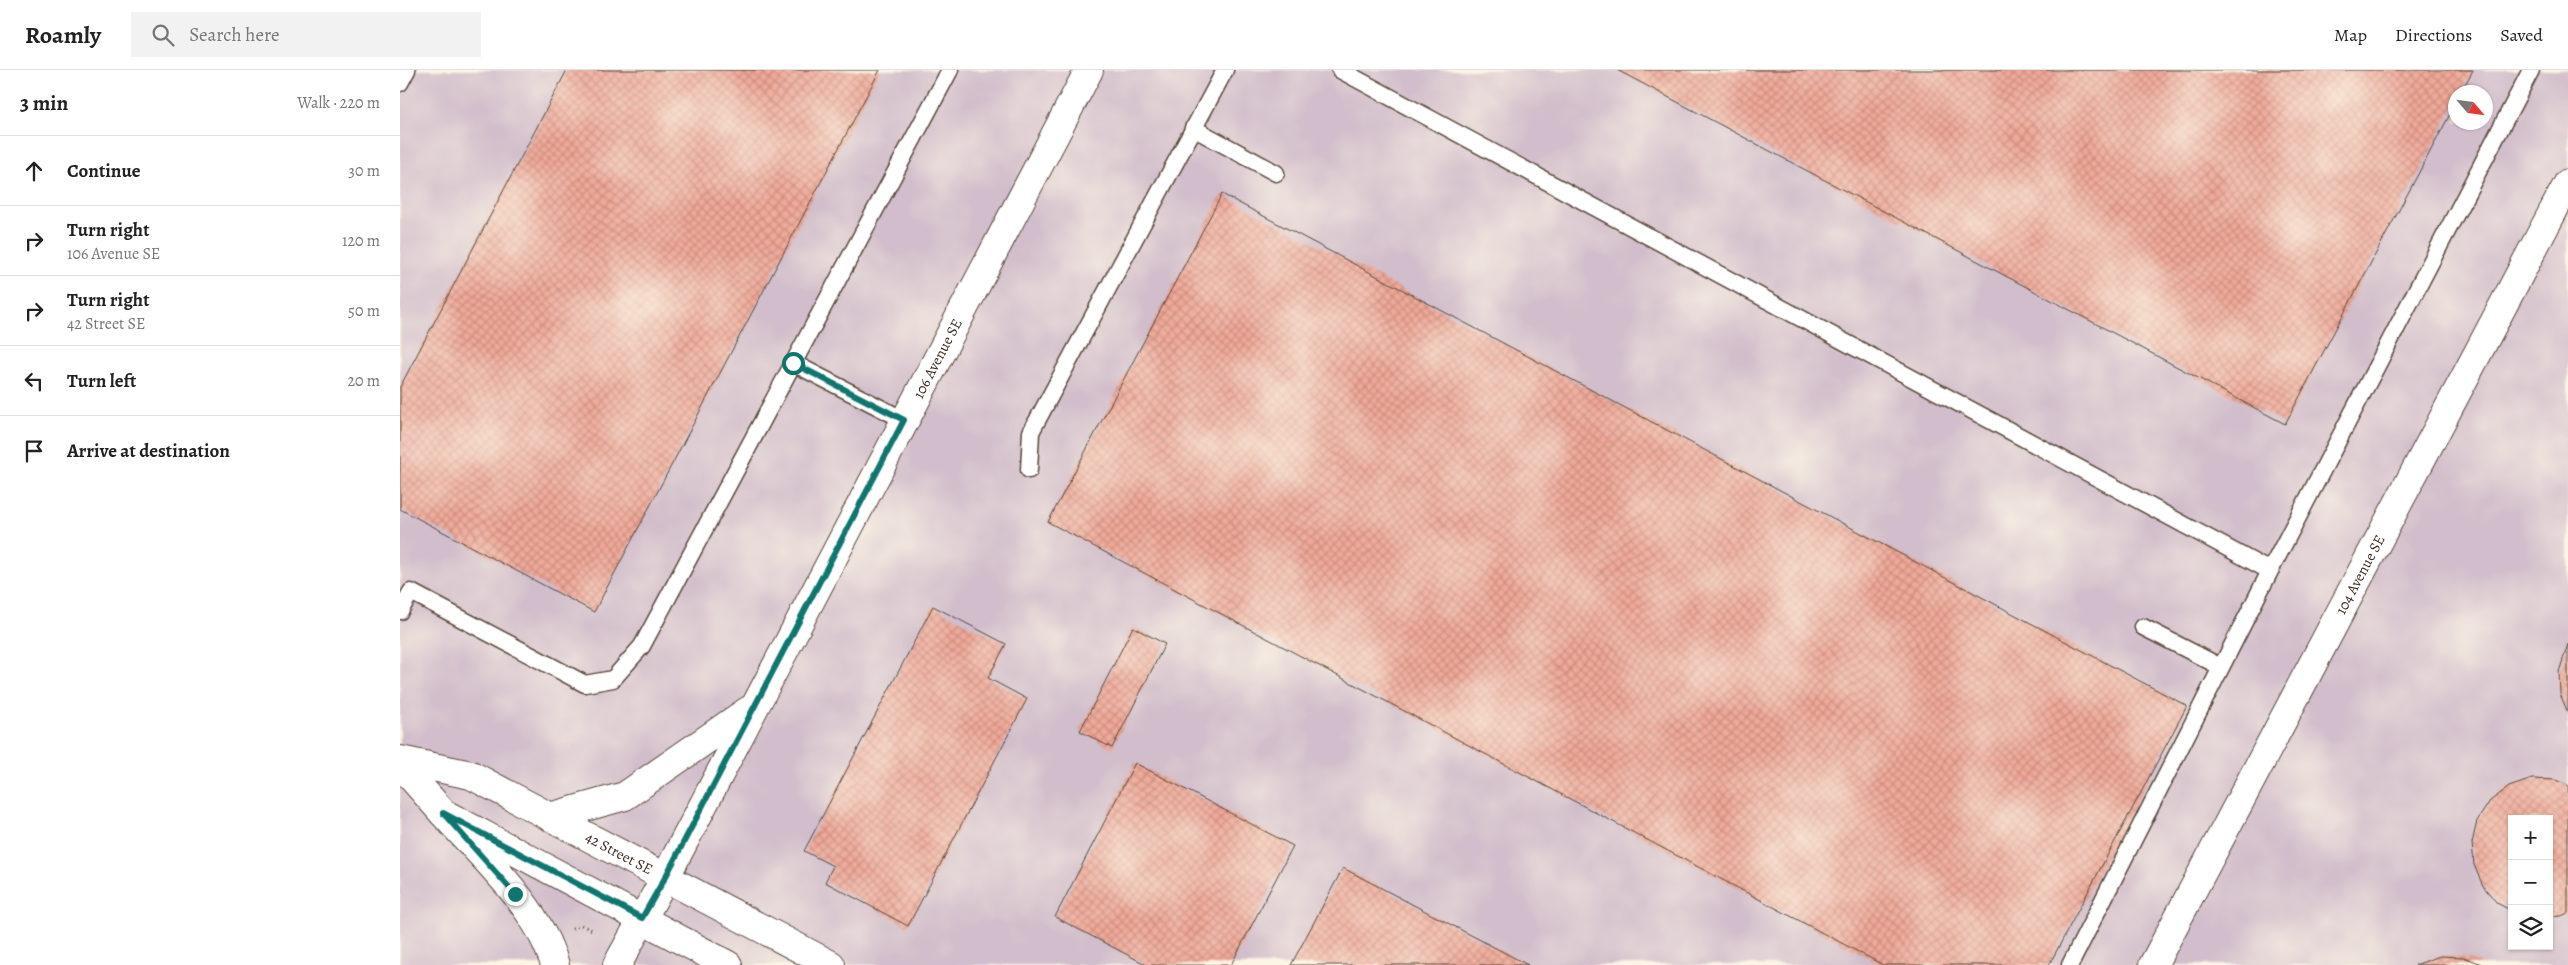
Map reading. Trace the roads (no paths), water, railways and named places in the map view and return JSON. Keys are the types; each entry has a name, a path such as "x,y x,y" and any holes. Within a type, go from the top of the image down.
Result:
{"street":[{"name":"106 Avenue SE","path":"617,965 666,876 753,707 1090,70"},
{"name":"104 Avenue SE","path":"2153,965 2568,182"},
{"path":"553,816 625,796 753,707"},
{"name":"42 Street SE","path":"400,760 471,775 553,816 832,965"},
{"path":"400,764 515,894 548,942 555,965"},
{"path":"443,813 728,965"}],"lane":[{"path":"400,83 407,70"},
{"path":"400,611 411,592 585,684 613,679 642,646 950,70"},
{"path":"1029,470 1031,432 1225,70"},
{"path":"1340,70 2270,571"},
{"path":"2070,965 2270,571 2531,70"},
{"path":"1193,128 1276,173"},
{"path":"793,363 904,420"},
{"path":"2143,627 2221,667"}]}
